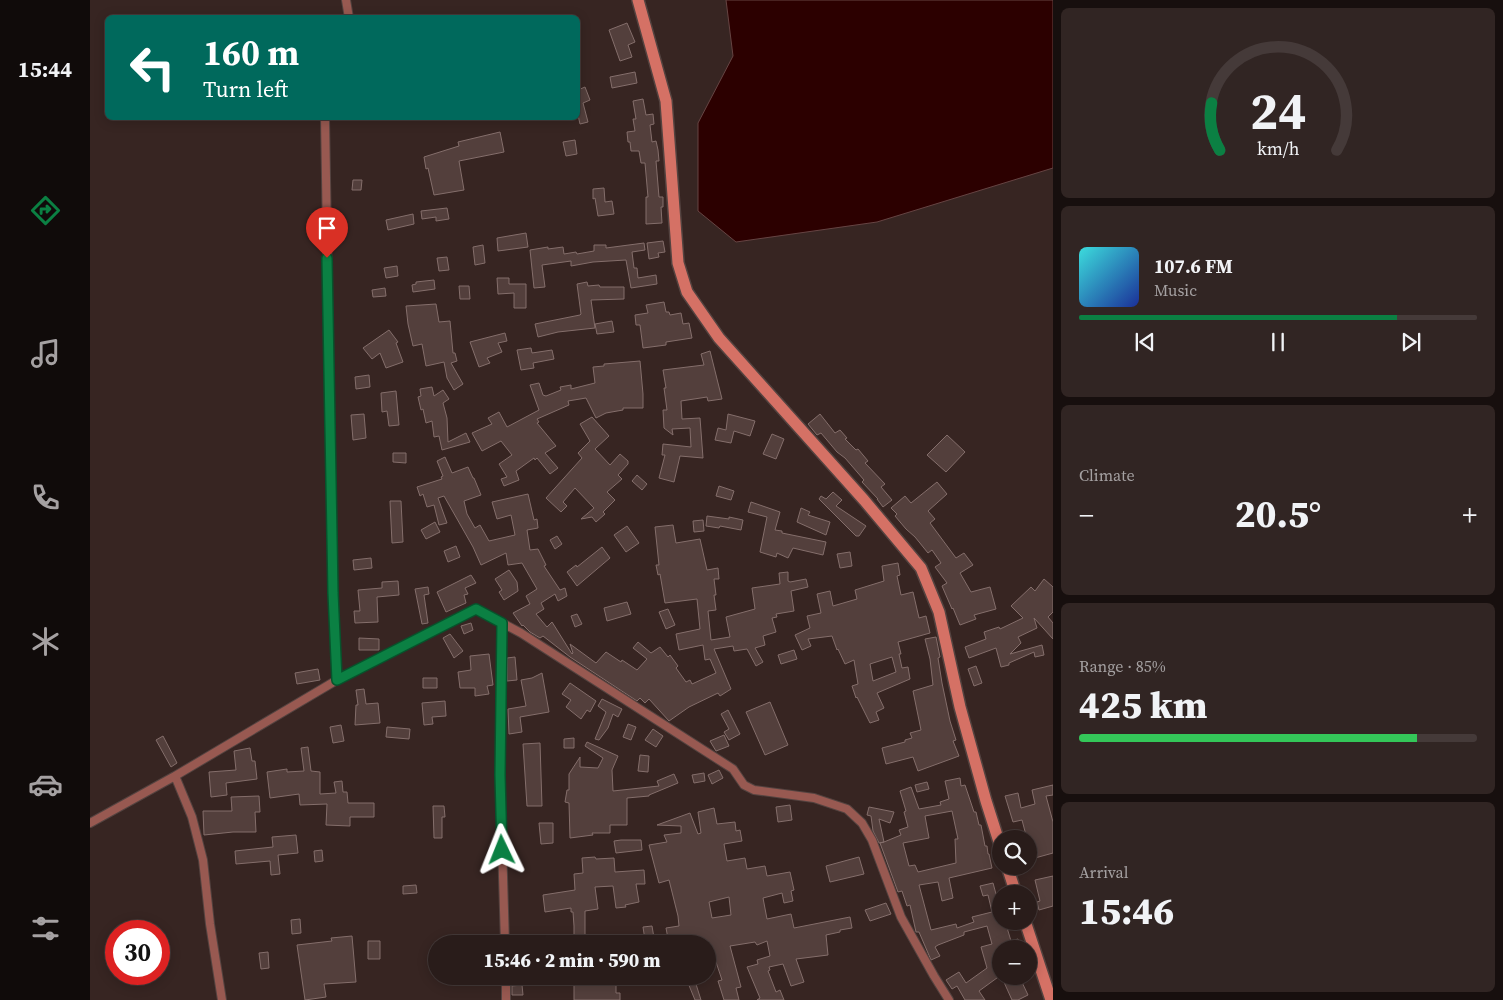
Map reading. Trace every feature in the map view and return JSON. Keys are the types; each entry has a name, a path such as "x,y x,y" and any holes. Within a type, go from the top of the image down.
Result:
{"main road":[{"path":"638,0 666,101 678,263 687,292 719,338 864,500 921,568 939,612 963,716 995,830"},
{"path":"1028,930 1051,1000"}],"street":[{"path":"346,0 348,15"},
{"path":"325,120 333,593 337,680"},
{"path":"90,823 175,776 337,680 476,609 521,633 734,769 744,785 754,790 814,798 847,809 862,823 872,840 901,917 934,976 950,1000"},
{"path":"502,623 500,775 505,935"},
{"path":"175,776 192,817 203,860 210,924 222,1000"},
{"path":"506,985 506,1000"}],"shaded area":[{"path":"726,0 1053,0 1053,168 877,222 736,242 698,211 698,123 733,56"}],"building":[{"path":"627,23 635,42 628,45 632,57 620,61 609,30"},
{"path":"635,72 637,83 612,88 610,77"},
{"path":"585,87 590,100 583,103 588,122 580,124 579,120 580,89"},
{"path":"643,99 646,115 653,114 654,124 650,125 652,142 656,141 658,150 659,161 656,161 659,197 663,197 663,207 661,207 662,223 646,224 646,197 648,197 645,163 641,163 639,151 631,151 630,142 628,142 627,132 635,131 633,119 636,119 633,101"},
{"path":"500,132 504,152 459,161 464,190 434,195 424,157 459,146 458,142"},
{"path":"575,140 577,154 566,156 563,142"},
{"path":"353,180 362,180 361,190 352,190"},
{"path":"604,188 605,202 612,201 614,214 598,216 595,198 593,199 593,189"},
{"path":"447,208 449,219 436,221 436,217 422,219 421,211"},
{"path":"413,214 414,224 388,230 386,220"},
{"path":"526,233 528,247 498,251 497,238"},
{"path":"663,241 665,252 658,253 659,257 649,259 647,243"},
{"path":"644,243 645,250 632,252 634,268 637,268 638,278 656,275 657,284 631,288 626,260 593,262 571,266 571,261 542,265 545,287 534,288 530,250 563,247 564,254 576,252 577,254 594,251 594,245 606,245 606,248"},
{"path":"483,245 485,263 475,265 473,247"},
{"path":"447,257 449,270 439,271 437,258"},
{"path":"397,266 398,276 386,278 384,268"},
{"path":"497,278 509,278 509,284 526,284 526,308 514,308 514,293 498,294"},
{"path":"434,280 435,289 413,292 412,285 416,284 416,282"},
{"path":"587,282 588,286 624,287 624,299 591,300 595,328 558,332 538,337 535,324 581,314 577,284"},
{"path":"459,286 469,286 470,299 460,299"},
{"path":"385,288 386,296 373,297 372,290"},
{"path":"664,302 666,312 669,312 670,315 681,313 683,324 689,323 692,338 666,342 666,345 643,348 640,325 636,325 635,315 648,313 646,305"},
{"path":"436,304 439,322 450,321 453,353 455,353 457,361 451,363 463,384 454,390 447,378 444,362 426,366 422,344 413,346 408,324 406,306"},
{"path":"612,321 614,332 597,334 595,324"},
{"path":"389,330 398,342 396,343 403,362 386,368 380,353 372,359 363,348"},
{"path":"505,333 507,341 498,343 502,352 487,358 490,363 479,367 470,342"},
{"path":"531,348 532,353 552,350 554,359 533,363 534,368 521,370 517,350"},
{"path":"710,351 722,399 708,401 707,397 681,401 682,419 700,418 703,458 680,456 674,482 659,478 665,455 662,455 663,444 691,447 690,428 672,429 673,435 664,428 663,410 667,410 663,370 704,365 701,354"},
{"path":"640,361 643,408 623,408 623,410 606,413 596,418 586,398 568,401 569,405 537,419 539,422 537,423 556,446 545,453 558,468 550,474 537,458 535,460 534,458 516,471 519,480 504,486 501,479 507,477 499,464 512,455 501,441 482,451 472,433 492,424 488,418 499,412 507,427 539,410 530,385 539,383 543,395 546,396 561,390 560,387 571,385 571,389 595,383 593,367 604,366 604,364"},
{"path":"369,375 370,387 356,389 355,377"},
{"path":"432,387 434,396 443,390 449,399 443,403 447,418 448,442 466,433 470,442 442,450 439,436 434,437 432,421 426,423 418,397 421,396 420,389"},
{"path":"396,391 399,425 389,426 387,411 382,412 381,393"},
{"path":"364,414 366,438 353,440 351,415"},
{"path":"728,414 755,421 750,436 734,431 731,443 715,440 718,428 726,430"},
{"path":"820,414 835,433 840,430 847,438 845,439 856,450 858,449 868,461 865,463 885,484 881,487 892,500 883,507 862,482 864,480 845,458 837,452 821,433 817,435 808,424"},
{"path":"592,417 609,436 595,449 610,465 620,454 628,461 628,464 618,475 622,479 607,492 615,500 603,512 605,514 596,522 592,517 581,519 594,508 575,488 563,502 567,506 561,512 546,498 582,458 578,453 590,441 580,424"},
{"path":"772,434 784,439 776,459 763,454"},
{"path":"947,435 965,452 946,472 927,455"},
{"path":"393,453 406,453 406,463 393,462"},
{"path":"445,457 452,473 468,467 474,478 481,495 464,501 467,514 475,528 480,525 489,541 515,535 511,515 497,519 492,502 528,494 534,520 537,519 538,528 527,530 530,550 538,549 546,565 544,566 560,590 565,588 567,596 558,601 555,594 541,603 544,609 536,614 547,627 552,622 572,654 570,644 596,663 606,652 637,670 647,659 633,648 638,642 651,653 660,647 668,657 670,655 686,682 690,680 692,684 716,673 710,659 705,660 703,645 679,650 676,634 700,629 697,599 665,603 660,574 658,575 656,565 659,565 655,527 673,525 676,543 700,539 707,570 718,568 719,579 714,579 716,610 708,611 711,640 730,637 726,617 755,609 752,588 780,584 779,573 788,572 788,581 790,582 806,579 808,587 791,591 794,611 776,614 777,617 772,618 776,632 763,636 765,645 755,648 763,662 756,666 747,649 734,651 733,646 714,649 731,689 720,696 718,693 689,707 669,721 649,699 645,703 640,698 637,701 570,657 543,636 540,638 522,626 513,613 530,604 526,596 537,589 522,563 508,565 506,553 481,565 444,496 438,498 447,523 439,525 434,505 427,507 423,494 420,496 417,487 442,479 441,477 443,476 437,461"},
{"path":"637,475 647,484 642,490 632,481"},
{"path":"937,482 947,494 928,511 935,519 930,523 956,558 964,553 973,565 960,573 971,592 990,587 996,609 974,615 976,619 960,625 942,586 947,583 935,567 941,563 932,550 928,553 906,529 891,508 905,496 911,503"},
{"path":"719,486 734,491 731,500 716,496"},
{"path":"833,492 842,500 836,506 866,526 859,536 856,536 819,499 821,496 826,499"},
{"path":"390,501 401,501 403,542 392,543"},
{"path":"751,502 780,512 775,530 826,542 823,555 793,548 788,558 777,553 776,557 760,552 767,517 748,512"},
{"path":"801,508 810,512 808,515 830,522 826,535 797,522"},
{"path":"707,516 743,520 741,530 720,526 719,528 706,526"},
{"path":"703,520 704,531 694,532 693,521"},
{"path":"435,522 440,532 426,539 421,530"},
{"path":"627,526 639,543 626,552 614,535"},
{"path":"557,536 562,544 555,549 550,540"},
{"path":"456,546 460,557 448,562 444,551"},
{"path":"602,547 610,558 577,586 567,572 576,565 577,567"},
{"path":"850,552 852,566 840,568 837,554"},
{"path":"371,558 372,568 354,570 353,560"},
{"path":"898,563 900,575 897,576 901,595 913,592 919,618 926,616 930,633 898,642 902,668 908,667 910,679 877,693 884,708 876,712 879,720 870,723 856,698 852,686 858,684 854,660 845,664 832,636 808,639 811,646 802,650 795,635 810,628 807,616 821,613 817,594 830,591 833,606 857,599 855,590 884,581 882,566","holes":["892,657 896,672 873,681 870,664"]},
{"path":"509,570 517,582 518,591 504,600 499,592 502,590 495,579"},
{"path":"471,575 476,583 465,588 468,594 464,595 466,603 446,612 437,592"},
{"path":"1044,579 1053,587 1053,612 1048,617 1053,623 1053,639 1034,618 1037,628 1018,637 1021,643 1010,654 1042,645 1044,655 1035,657 1034,652 1001,667 996,648 969,658 965,647 986,639 984,632 999,627 1000,629 1023,618 1011,606 1031,587 1035,591"},
{"path":"398,581 399,595 377,597 378,622 355,623 354,611 360,611 358,590 382,588 382,582"},
{"path":"428,587 429,594 424,595 428,623 422,624 415,589"},
{"path":"627,602 631,614 607,621 604,608"},
{"path":"668,609 675,625 666,629 659,612"},
{"path":"577,614 582,624 575,627 571,616"},
{"path":"471,623 473,630 464,634 461,626"},
{"path":"450,634 463,651 454,658 443,638"},
{"path":"936,637 942,683 956,740 953,741 959,756 918,771 913,757 886,764 882,748 905,742 905,740 912,738 910,733 921,730 913,691 933,685 925,639"},
{"path":"359,638 379,639 379,650 359,650"},
{"path":"794,650 797,659 781,664 778,655"},
{"path":"489,654 493,685 487,686 489,694 475,696 475,688 460,688 458,672 471,670 470,656"},
{"path":"515,657 517,680 507,681 507,658"},
{"path":"976,666 982,683 974,686 968,669"},
{"path":"318,669 320,680 297,684 295,673"},
{"path":"542,673 549,712 520,717 522,732 509,734 508,709 526,706 521,680 532,678"},
{"path":"423,678 437,678 437,688 423,688"},
{"path":"570,683 596,701 590,712 587,710 581,719 566,707 571,700 562,694"},
{"path":"364,689 366,704 378,703 380,723 355,725 356,705 358,705 356,690"},
{"path":"602,699 622,709 618,717 613,714 608,728 599,740 595,739 606,712 598,706"},
{"path":"445,701 446,716 432,717 433,724 424,725 422,703"},
{"path":"770,702 788,745 765,755 746,712"},
{"path":"728,710 740,734 729,740 724,732 729,729 721,714"},
{"path":"628,724 636,727 631,740 623,737"},
{"path":"341,725 344,741 333,743 330,727"},
{"path":"387,727 410,729 409,739 386,737"},
{"path":"653,729 663,736 656,747 645,740"},
{"path":"724,735 729,746 716,751 710,741"},
{"path":"163,736 177,763 171,767 156,740"},
{"path":"574,738 574,748 564,748 564,739"},
{"path":"587,742 618,756 612,770 613,791 659,786 657,781 674,774 678,783 649,796 627,798 627,825 610,825 610,833 592,833 593,835 570,838 569,803 565,802 567,790 569,790 569,774 580,757 580,767 598,768 603,758 585,746"},
{"path":"540,743 542,806 527,806 523,744"},
{"path":"308,747 311,771 320,772 320,794 336,793 334,782 342,781 343,792 347,792 348,803 374,803 374,817 350,817 350,826 326,825 327,804 300,805 299,794 270,798 267,772 287,769 287,772 304,771 301,748"},
{"path":"250,748 252,761 255,761 257,779 226,783 227,795 211,797 209,772 236,770 234,751"},
{"path":"640,755 649,756 648,772 638,771"},
{"path":"719,770 723,778 712,784 708,775"},
{"path":"704,773 705,781 694,783 692,775"},
{"path":"960,778 961,786 965,785 979,825 981,825 992,868 949,878 953,898 942,901 938,882 919,885 931,930 956,924 957,928 974,922 972,917 992,912 992,930 1008,930 1011,940 992,940 992,944 987,926 964,932 964,935 938,945 935,947 940,956 931,960 919,932 916,932 910,905 907,906 902,891 898,892 880,843 901,835 899,830 908,827 904,812 906,811 900,791 911,787 919,809 941,805 940,802 949,799 945,781","holes":["952,811 958,839 955,839 956,863 918,872 915,865 909,866 903,843 929,838 925,816"]},
{"path":"927,782 929,789 917,792 915,785"},
{"path":"1053,785 1053,795 1046,796 1053,822 1053,853 1037,857 1037,830 1025,830 1022,820 1013,822 1005,796 1018,793 1021,808 1035,804 1032,790"},
{"path":"259,796 260,812 255,812 256,832 204,835 203,811 232,811 231,797"},
{"path":"790,805 792,820 778,822 776,807"},
{"path":"433,806 444,806 445,817 442,817 442,838 434,838"},
{"path":"869,807 894,812 890,823 879,819 884,842 879,843 873,831 871,816 867,815"},
{"path":"714,808 717,824 735,822 736,831 740,830 742,841 724,844 727,861 745,858 747,869 765,866 767,876 790,872 794,890 791,891 793,901 784,903 782,893 763,898 767,919 791,914 794,928 850,917 852,928 826,935 828,955 796,959 804,982 791,986 783,964 769,967 770,970 768,971 776,992 780,990 784,1000 757,1000 760,998 747,967 758,964 757,960 770,956 767,941 757,945 755,942 730,946 741,987 736,988 739,1000 724,1000 718,981 722,980 716,962 716,935 667,935 666,928 679,926 678,916 669,880 659,883 649,845 667,842 664,835 681,833 681,826 657,825 690,813 698,834 701,833 698,812","holes":["729,897 731,915 712,918 709,902"]},
{"path":"539,823 553,823 553,843 541,844"},
{"path":"296,835 298,853 278,855 280,874 271,875 270,861 236,864 235,851 273,847 272,837"},
{"path":"641,840 642,850 616,853 614,841"},
{"path":"322,850 323,861 315,862 314,851"},
{"path":"859,857 864,874 830,882 826,866"},
{"path":"582,858 614,858 615,872 644,870 645,884 636,884 639,902 625,905 626,907 616,908 613,886 595,887 598,909 585,911 585,935 574,935 573,912 571,912 571,908 545,912 543,895 575,890 574,874 583,873"},
{"path":"1053,876 1053,906 1039,910 1037,902 1040,901 1035,880"},
{"path":"993,883 992,912 988,895 983,896 980,886"},
{"path":"416,885 417,893 403,894 403,886"},
{"path":"886,903 891,914 870,921 865,910"},
{"path":"300,919 301,933 292,934 291,920"},
{"path":"652,926 654,935 644,935 643,927"},
{"path":"352,936 356,982 324,984 326,997 305,1000 297,945 332,941 331,938"},
{"path":"368,941 380,941 380,959 368,959"},
{"path":"992,944 992,982 979,991 985,1000 965,1000 957,986 952,989 946,980 959,972 966,983 987,968 981,947"},
{"path":"268,952 269,968 261,969 259,953"},
{"path":"522,985 523,995 512,995 512,986"},
{"path":"574,985 616,985 616,993 620,993 620,1000 574,1000"},
{"path":"689,985 696,985 701,1000 695,1000"},
{"path":"1005,985 1023,985 1028,995 1018,1000 1012,1000"}],"route":[{"path":"327,258 333,593 337,680 476,609 502,623 500,775 502,850"}]}
